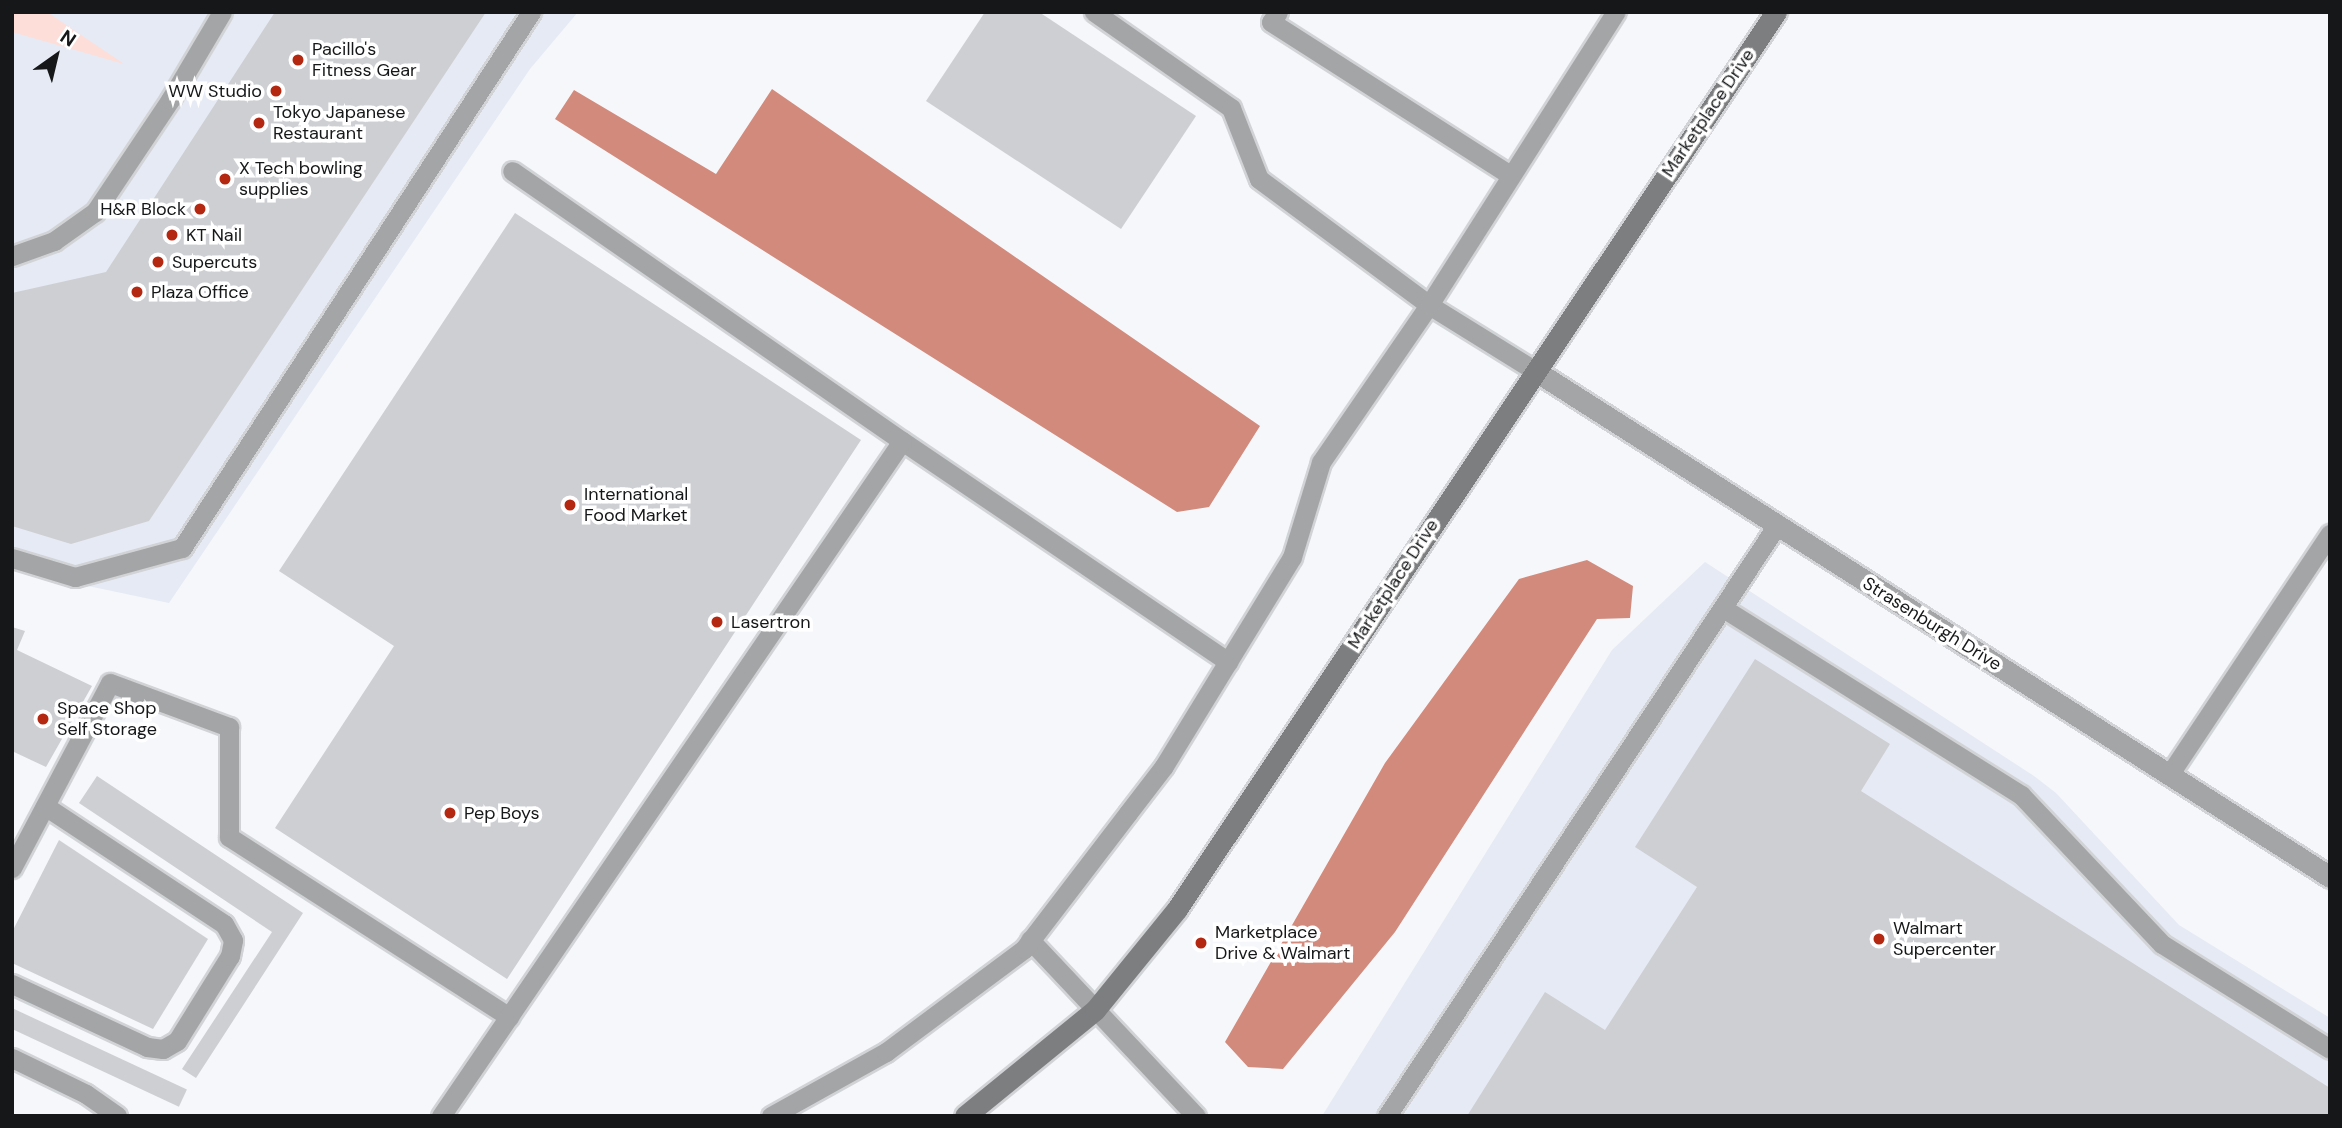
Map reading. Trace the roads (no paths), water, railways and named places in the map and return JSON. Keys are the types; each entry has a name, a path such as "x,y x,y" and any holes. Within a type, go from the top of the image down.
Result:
{"street":[{"name":"Marketplace Drive","path":"965,1116 1095,1010 1226,840 1534,370 1776,12"},
{"name":"Strasenburgh Drive","path":"1534,370 2330,877"}],"lane":[{"path":"12,256 54,241 95,212 170,100 222,12"},
{"path":"12,558 75,577 182,548 531,12"},
{"path":"1094,12 1231,108 1259,179 1429,305 1534,370"},
{"path":"1278,12 1271,22 1509,174"},
{"path":"771,1116 886,1052 1030,940 1164,766 1292,558 1321,462 1429,305 1509,174 1616,12"},
{"path":"512,171 902,441 1228,662"},
{"path":"441,1116 902,441"},
{"path":"1387,1116 1777,525"},
{"path":"2169,775 2330,534"},
{"path":"1723,608 2021,795 2162,944 2330,1049"},
{"path":"12,868 110,683 229,727 229,837 509,1017"},
{"path":"12,984 147,1047 163,1049 177,1041 230,956 233,940 224,924 45,806"},
{"path":"1030,940 1196,1116"},
{"path":"12,1058 86,1094 117,1116"}],"place":[{"name":"Pacillo's Fitness Gear","path":"298,60"},
{"name":"WW Studio","path":"276,91"},
{"name":"Tokyo Japanese Restaurant","path":"259,123"},
{"name":"X Tech bowling supplies","path":"225,179"},
{"name":"H&R Block","path":"200,209"},
{"name":"KT Nail","path":"172,235"},
{"name":"Supercuts","path":"158,262"},
{"name":"Plaza Office","path":"137,292"},
{"name":"International Food Market","path":"570,505"},
{"name":"Lasertron","path":"717,622"},
{"name":"Space Shop Self Storage","path":"43,719"},
{"name":"Pep Boys","path":"450,813"},
{"name":"Walmart Supercenter","path":"1879,939"},
{"name":"Marketplace Drive & Walmart","path":"1201,943"}]}
